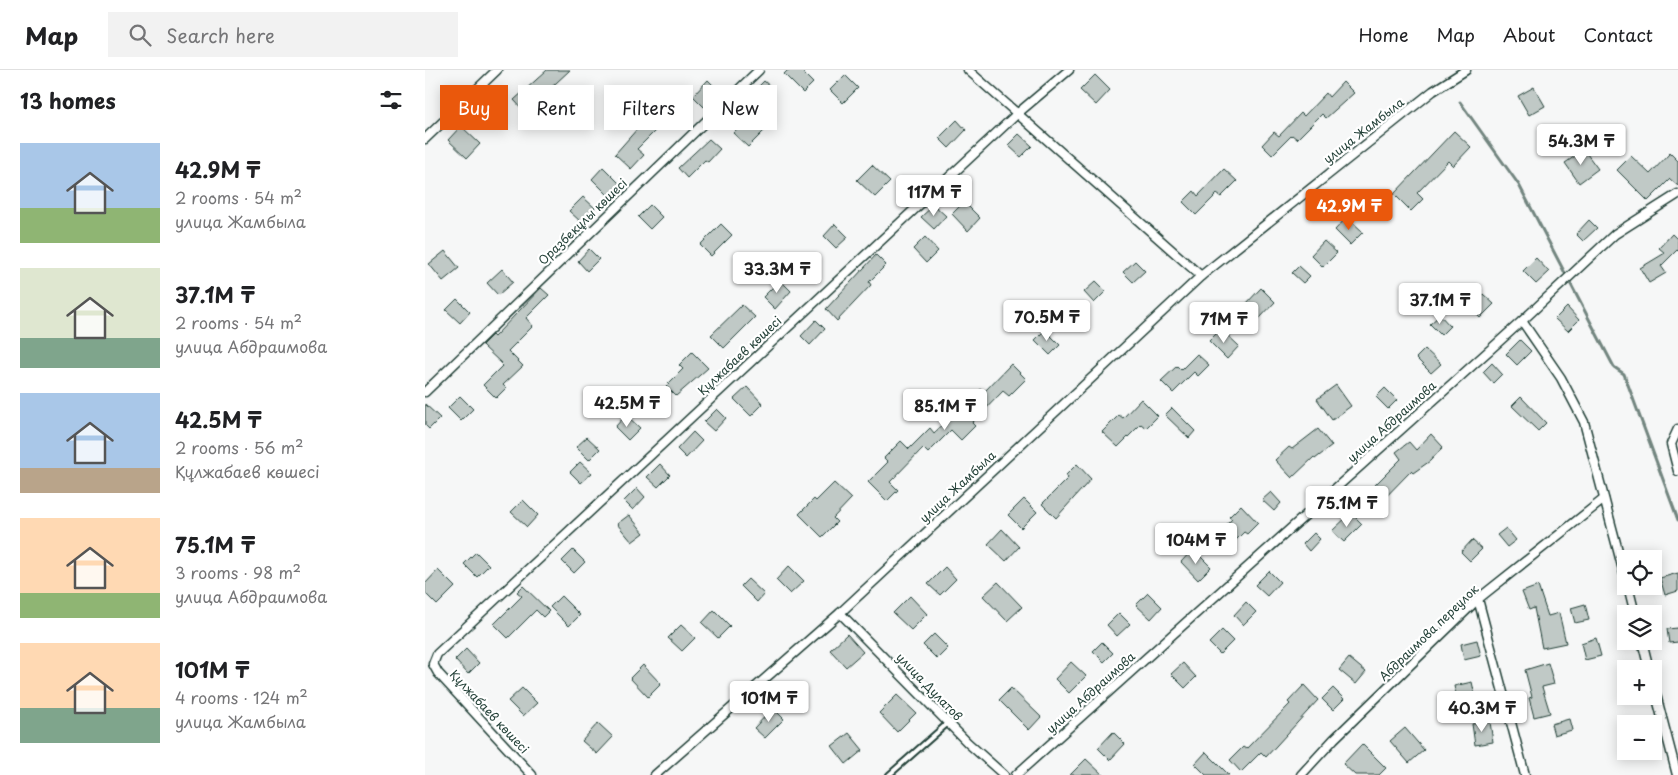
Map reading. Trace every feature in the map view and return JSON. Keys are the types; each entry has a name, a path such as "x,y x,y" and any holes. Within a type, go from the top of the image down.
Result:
{"street":[{"path":"425,140 497,70"},
{"name":"Оразбекұлы көшесі","path":"425,392 759,70"},
{"path":"968,70 1201,276"},
{"name":"Құлжабаев көшесі","path":"532,775 438,673 433,664 437,654 1018,113 1069,70"},
{"name":"улица Жамбыла","path":"655,775 840,613 1201,276 1433,91 1466,70"},
{"name":"улица Абдраимова","path":"1016,775 1615,234 1678,194"},
{"path":"1522,320 1561,378 1584,422 1618,550"},
{"path":"1678,429 1671,444 1678,471"},
{"name":"Абдраимова переулок","path":"1301,775 1335,739 1478,599 1604,499"},
{"path":"1478,599 1525,775"},
{"name":"улица Дулатов","path":"840,613 948,723 1004,775"},
{"path":"1659,705 1677,775"}],"lane":[{"path":"889,775 948,723"}],"building":[{"path":"547,70 570,70 554,85 530,85"},
{"path":"788,70 800,70 813,83 803,93 784,74"},
{"path":"845,75 858,88 843,103 830,90"},
{"path":"1095,75 1110,90 1096,105 1080,90"},
{"path":"708,80 713,85 703,85"},
{"path":"764,81 769,85 760,85"},
{"path":"1343,82 1354,93 1326,118 1322,114 1297,139 1292,135 1272,155 1262,145 1274,132 1279,136 1301,113 1304,116 1326,93 1329,97"},
{"path":"703,85 703,106 693,96"},
{"path":"1534,87 1545,106 1529,115 1518,96"},
{"path":"518,96 518,104 514,100"},
{"path":"957,120 966,130 949,148 939,138"},
{"path":"457,130 465,130 480,144 467,158 448,140"},
{"path":"636,130 656,130 637,149 644,155 631,169 615,154"},
{"path":"736,130 765,130 748,147 733,133"},
{"path":"1454,131 1471,147 1453,166 1448,161 1417,193 1423,199 1411,211 1394,194"},
{"path":"1019,134 1032,146 1021,157 1008,145"},
{"path":"709,139 720,149 708,162 705,160 687,178 678,168"},
{"path":"1584,150 1598,169 1579,183 1565,163"},
{"path":"1670,153 1678,161 1678,186 1670,179 1648,201 1617,170 1631,156 1650,174"},
{"path":"872,165 890,182 875,197 857,180"},
{"path":"603,167 621,185 610,197 592,179"},
{"path":"1224,169 1237,181 1221,197 1217,194 1196,215 1183,202 1194,191 1198,196"},
{"path":"583,197 595,208 581,222 569,211"},
{"path":"964,202 980,218 968,231 952,214"},
{"path":"650,205 662,217 650,229 638,217"},
{"path":"934,205 946,216 934,229 921,217"},
{"path":"1347,217 1363,232 1350,245 1335,230"},
{"path":"1589,220 1597,228 1583,241 1576,234"},
{"path":"721,224 732,235 711,256 700,245"},
{"path":"835,224 848,237 836,248 824,236"},
{"path":"1672,234 1678,240 1678,249 1661,266 1666,273 1649,283 1640,268 1665,253 1659,248"},
{"path":"925,237 938,251 926,263 913,249"},
{"path":"1324,241 1337,253 1323,267 1311,255"},
{"path":"589,249 599,259 587,271 578,261"},
{"path":"445,251 459,268 443,281 429,264"},
{"path":"876,255 886,265 869,282 871,285 837,321 826,309"},
{"path":"790,256 800,266 787,279 777,269"},
{"path":"1536,258 1549,272 1536,284 1523,271"},
{"path":"1135,261 1145,271 1133,282 1123,272"},
{"path":"1299,266 1310,276 1303,283 1292,273"},
{"path":"502,269 513,282 498,295 487,283"},
{"path":"780,280 791,291 775,309 763,297"},
{"path":"1096,281 1106,291 1094,303 1084,292"},
{"path":"541,288 549,295 526,318 533,326 508,351 523,366 503,385 506,388 496,398 483,385 503,365 482,345 492,335 494,337"},
{"path":"1261,288 1275,302 1259,319 1245,305"},
{"path":"1483,294 1494,304 1480,318 1470,308"},
{"path":"457,299 470,312 460,323 446,310"},
{"path":"742,305 755,317 724,348 711,335"},
{"path":"1567,307 1579,320 1568,331 1555,319"},
{"path":"1440,315 1450,326 1441,335 1430,324"},
{"path":"816,320 825,329 810,345 801,336"},
{"path":"1221,329 1239,346 1227,359 1209,341"},
{"path":"1045,330 1060,345 1050,355 1035,340"},
{"path":"1520,340 1531,351 1517,365 1506,354"},
{"path":"1425,349 1441,364 1431,373 1416,358"},
{"path":"692,352 708,368 676,396 666,386 683,369 679,365"},
{"path":"1197,354 1209,365 1198,376 1194,372 1173,393 1161,381 1177,366 1181,370"},
{"path":"1492,363 1502,374 1493,383 1483,372"},
{"path":"1011,364 1026,379 1009,396 1003,391 972,423 975,426 961,440 951,430 928,453 923,448 890,482 898,490 887,501 868,482 888,462 884,458 901,441 909,449 930,428 934,433 981,389 984,392"},
{"path":"1336,385 1351,406 1332,420 1317,399"},
{"path":"747,387 763,404 751,416 734,399"},
{"path":"1385,388 1397,400 1388,409 1376,397"},
{"path":"460,396 473,409 461,421 448,408"},
{"path":"1521,397 1546,423 1538,431 1512,406"},
{"path":"1141,399 1158,416 1146,428 1141,424 1118,447 1102,432 1119,415 1123,418"},
{"path":"425,404 440,418 429,429 425,425"},
{"path":"1172,408 1195,431 1189,438 1165,415"},
{"path":"717,409 726,418 714,431 704,422"},
{"path":"626,415 640,428 628,440 615,427"},
{"path":"1318,429 1332,446 1315,459 1314,457 1292,478 1275,460 1289,447 1292,449"},
{"path":"693,432 702,441 686,458 677,449"},
{"path":"1431,434 1443,447 1430,461 1413,473 1411,471 1373,510 1361,499 1401,459 1396,452 1409,442 1416,450"},
{"path":"587,437 600,449 589,460 576,447"},
{"path":"580,462 592,473 581,483 570,472"},
{"path":"660,464 670,475 658,487 647,477"},
{"path":"1077,464 1091,479 1056,518 1042,504 1068,478 1066,475"},
{"path":"834,483 851,499 833,518 837,522 822,537 799,514 814,499 816,501"},
{"path":"637,488 645,497 633,510 624,501"},
{"path":"1271,492 1281,503 1274,511 1262,500"},
{"path":"1024,499 1037,512 1021,528 1008,515"},
{"path":"523,500 538,515 527,527 511,512"},
{"path":"1241,505 1258,523 1247,534 1244,532 1223,553 1211,541 1232,519 1229,517"},
{"path":"1351,513 1362,524 1344,542 1332,531"},
{"path":"629,515 644,533 632,542 617,524"},
{"path":"1506,528 1516,540 1507,547 1497,535"},
{"path":"1002,529 1019,547 1006,561 988,544"},
{"path":"1314,533 1320,539 1309,551 1303,544"},
{"path":"1472,540 1482,549 1470,561 1461,552"},
{"path":"1193,549 1211,567 1198,580 1181,562"},
{"path":"573,550 585,562 574,573 562,561"},
{"path":"476,552 489,565 477,577 464,564"},
{"path":"789,566 804,581 790,594 776,580"},
{"path":"945,567 956,579 940,595 928,584"},
{"path":"438,570 455,587 437,605 425,593 425,584"},
{"path":"1269,571 1280,582 1267,596 1255,585"},
{"path":"1678,573 1678,591 1665,595 1662,577"},
{"path":"748,579 764,594 757,602 741,586"},
{"path":"998,582 1022,607 1007,621 983,596"},
{"path":"523,586 549,611 543,617 536,610 508,638 494,624 522,596 517,592"},
{"path":"1538,586 1548,616 1559,613 1566,643 1542,648 1534,608 1529,610 1522,592"},
{"path":"1148,593 1162,607 1151,619 1136,605"},
{"path":"561,596 580,615 569,626 550,607"},
{"path":"910,596 927,614 911,630 893,613"},
{"path":"1246,602 1256,612 1243,625 1234,615"},
{"path":"1585,604 1589,620 1575,623 1571,608"},
{"path":"714,610 730,626 718,638 702,623"},
{"path":"1119,613 1130,624 1117,636 1107,625"},
{"path":"681,625 695,638 682,651 668,638"},
{"path":"1678,628 1678,642 1669,643 1667,629"},
{"path":"1222,630 1233,641 1220,654 1209,643"},
{"path":"847,634 863,652 846,667 830,650"},
{"path":"934,634 948,648 937,659 923,645"},
{"path":"1596,638 1601,656 1585,660 1581,643"},
{"path":"1477,640 1481,656 1464,660 1461,644"},
{"path":"1102,642 1113,653 1104,662 1093,651"},
{"path":"466,649 479,663 468,674 455,660"},
{"path":"1349,658 1366,672 1356,684 1339,670"},
{"path":"1071,662 1086,676 1069,693 1055,679"},
{"path":"1183,663 1196,677 1185,688 1171,674"},
{"path":"1548,663 1554,684 1542,687 1550,713 1534,717 1529,698 1532,697 1525,670"},
{"path":"643,665 661,684 648,697 630,678"},
{"path":"1472,682 1476,700 1458,704 1454,686"},
{"path":"1304,685 1318,700 1266,757 1261,752 1241,772 1230,760 1243,747 1246,749 1290,704 1288,702"},
{"path":"522,688 537,703 523,716 508,701"},
{"path":"1011,688 1041,717 1029,730 999,700"},
{"path":"1333,688 1344,699 1333,710 1322,699"},
{"path":"897,695 916,713 897,732 879,713"},
{"path":"773,708 784,719 765,738 754,728"},
{"path":"1569,719 1572,730 1554,735 1551,724"},
{"path":"1490,722 1493,742 1475,745 1472,724"},
{"path":"598,723 613,737 597,754 582,741"},
{"path":"1405,728 1424,750 1409,763 1390,741"},
{"path":"1113,732 1125,744 1110,760 1098,748"},
{"path":"849,733 863,750 846,764 832,746"},
{"path":"1362,744 1386,768 1379,775 1355,775 1343,764"},
{"path":"1206,752 1229,775 1206,775 1195,764"},
{"path":"1086,759 1103,775 1070,775"}],"waterway":[{"path":"1460,102 1519,185 1614,367 1624,374 1678,520"}]}
